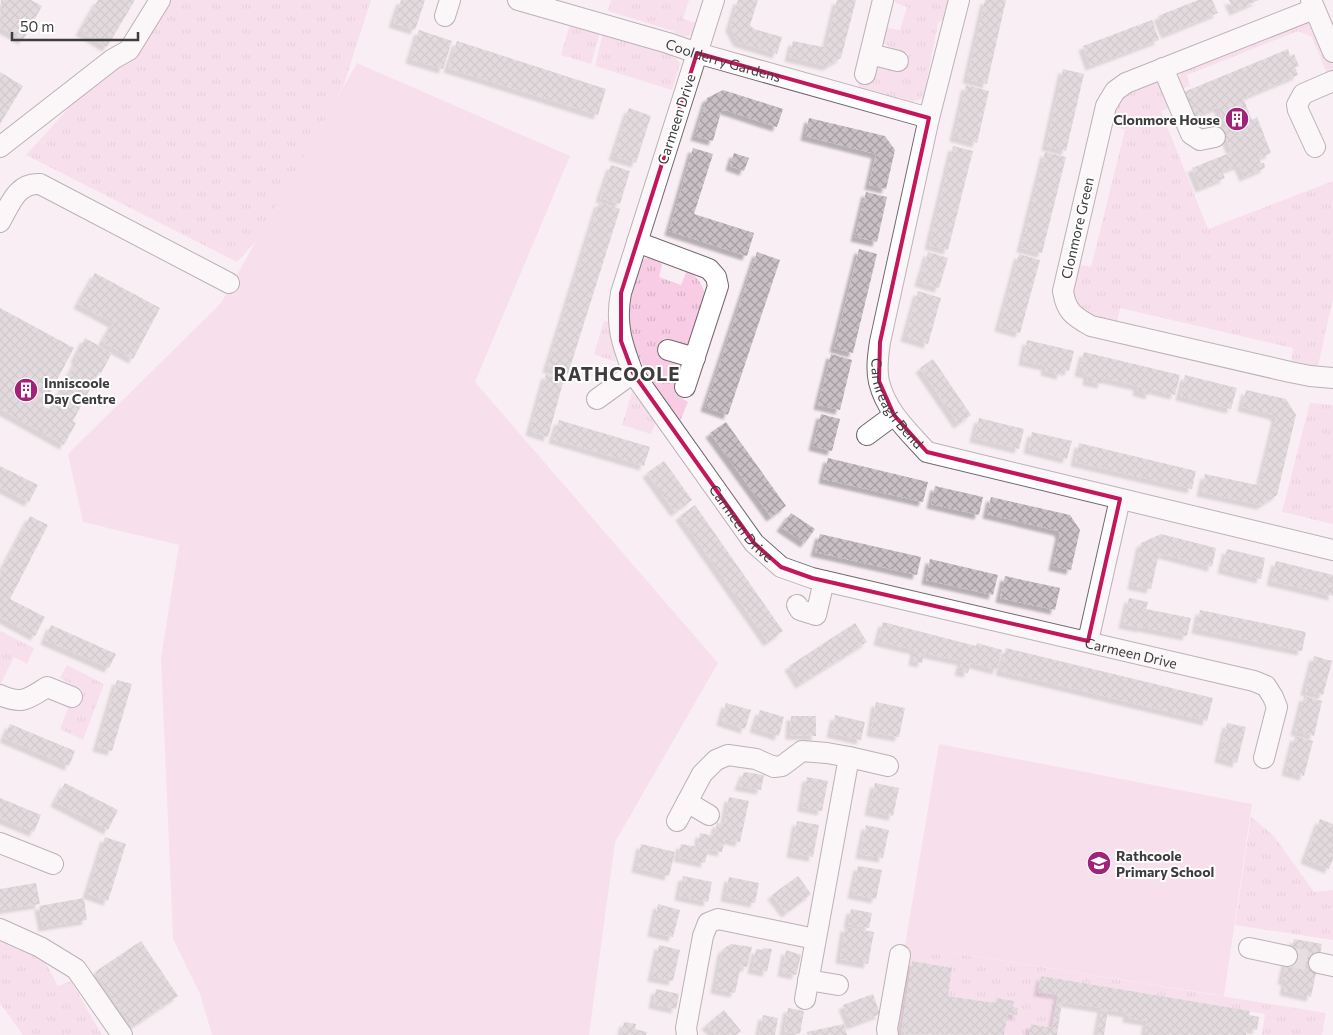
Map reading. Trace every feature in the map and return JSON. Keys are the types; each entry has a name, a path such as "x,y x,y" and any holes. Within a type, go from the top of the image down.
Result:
{"street":[{"path":"0,147 113,59 129,50 160,0"},
{"name":"Coolderry Gardens","path":"518,0 697,53 929,118"},
{"name":"Carmeen Drive","path":"714,0 618,306 621,341 633,373 754,543 782,567 824,581 1088,641 1254,681 1266,686 1277,707 1264,758"},
{"path":"866,74 883,0"},
{"name":"Carnreagh Bend","path":"959,0 929,118 880,342 879,382 894,415 927,452 1333,550"},
{"path":"1313,4 1333,52"},
{"name":"Clonmore Green","path":"1313,4 1126,83 1115,91 1106,106 1063,291 1065,305 1076,318 1091,326 1296,373 1333,378"},
{"path":"870,54 898,61"},
{"path":"1163,68 1191,134 1200,140 1215,137"},
{"path":"1315,147 1297,105 1299,99 1304,94 1333,82"},
{"path":"0,222 18,192 31,183 40,184 229,283"},
{"path":"637,242 709,269 716,277 718,286 685,387"},
{"path":"668,350 695,358"},
{"path":"597,399 633,373"},
{"path":"867,434 894,415"},
{"path":"1088,641 1120,499"},
{"path":"797,605 800,610 816,615 824,581"},
{"path":"0,695 13,701 30,698 47,687 72,697"},
{"path":"677,821 702,774 716,760 728,755 756,759 774,767 782,766 802,751 827,753 888,766"},
{"path":"838,985 806,989 849,757"},
{"path":"688,802 709,815"},
{"path":"0,843 53,864"},
{"path":"687,1035 686,1028 703,936 708,923 718,919 815,939"},
{"path":"0,929 40,947 76,969 122,1035"},
{"path":"1249,948 1287,956"},
{"path":"888,1035 887,1028 900,955"}],"highlighted area":[{"path":"697,53 929,118 880,342 879,381 894,415 927,452 1120,499 1088,641 812,578 781,567 754,543 633,373 621,341 621,293"}],"green space":[{"path":"167,0 371,0 343,87 258,239 237,262 26,155"},
{"path":"611,0 689,0 683,19 697,23 694,34 689,36 680,35 673,31 608,11"},
{"path":"894,0 948,0 945,18 938,23 927,80 930,85 925,98 912,102 857,89 860,80 873,82 879,64 904,69 908,53 893,49 883,43 887,28 900,30 907,7 896,3"},
{"path":"1309,21 1333,61 1333,72 1327,74 1312,37 1298,31 1187,75 1190,86 1179,90 1179,78 1185,69"},
{"path":"570,24 600,32 591,64 561,55"},
{"path":"603,33 676,58 680,64 672,90 595,66"},
{"path":"357,63 570,156 475,382 718,663 615,842 589,1035 212,1035 200,994 173,939 161,658 179,545 83,522 68,454 221,303"},
{"path":"1153,82 1164,88 1174,106 1161,111 1208,229 1333,181 1333,299 1317,370 1291,364 1293,348 1120,308 1117,323 1091,315 1078,306 1074,291 1078,264 1091,267 1125,130 1111,125 1115,105 1126,93"},
{"path":"650,257 660,261 662,265 659,277 681,285 687,270 700,282 705,295 702,310 689,346 684,346 664,338 658,355 681,364 683,367 675,394 688,402 680,421 642,364 631,333 629,316 633,288 642,261"},
{"path":"604,321 608,322 616,362 594,354"},
{"path":"632,392 656,422 651,434 622,425"},
{"path":"1310,403 1333,405 1333,524 1282,512"},
{"path":"0,631 34,648 27,664 14,657 0,685"},
{"path":"67,665 104,684 83,740 60,729 76,687 60,678"},
{"path":"939,744 1252,804 1224,996 905,945"},
{"path":"1251,817 1274,836 1314,892 1333,890 1333,940 1235,925"},
{"path":"0,940 49,959 45,962 58,986 71,981 102,1035 23,1035 0,1003"},
{"path":"905,945 1326,1013 1322,1035 1262,1035 1265,1014 1041,976 1039,991 1058,995 1052,1028 1031,1024 1029,1035 1004,1035 1008,1014 1017,1015 1018,1008 1013,1007 1014,1001 996,998 995,1003 948,996 952,968 912,961 901,1035 894,1035"}],"building":[{"path":"1,0 31,0 42,6 23,40 0,27"},
{"path":"98,0 135,0 107,47 80,31"},
{"path":"401,0 425,0 415,30 393,23"},
{"path":"738,0 758,0 750,25 754,29 782,37 777,54 738,42 730,27"},
{"path":"837,0 856,0 841,58 827,66 789,57 793,41 826,46"},
{"path":"985,0 1006,0 987,84 967,79"},
{"path":"1198,0 1212,0 1218,13 1166,34 1158,16"},
{"path":"1229,0 1259,0 1234,11"},
{"path":"1152,20 1159,40 1090,66 1083,46"},
{"path":"419,30 452,41 443,69 410,59"},
{"path":"457,41 606,89 598,115 448,68"},
{"name":"Clonmore House","path":"1288,49 1290,56 1294,54 1299,66 1295,67 1298,75 1243,98 1252,120 1257,117 1271,153 1259,158 1261,163 1264,163 1265,168 1244,177 1239,165 1222,171 1225,178 1200,188 1192,168 1232,152 1222,129 1226,127 1218,107 1190,119 1179,94"},
{"path":"1063,69 1084,74 1066,151 1046,146"},
{"path":"0,72 23,86 0,124"},
{"path":"966,85 989,91 977,143 954,137"},
{"path":"723,90 783,109 777,127 725,110 721,112 713,141 695,136 707,98"},
{"path":"629,108 651,116 636,163 613,156"},
{"path":"809,118 885,136 895,150 886,189 869,185 876,154 805,136"},
{"path":"953,146 973,151 948,250 929,245"},
{"path":"693,148 713,154 694,214 754,233 747,256 669,231"},
{"path":"1045,152 1066,157 1042,253 1021,248"},
{"path":"734,153 749,158 744,171 730,166"},
{"path":"611,165 630,171 620,204 600,198"},
{"path":"866,192 887,197 877,242 855,237"},
{"path":"599,202 620,209 568,374 547,368"},
{"path":"859,249 877,254 853,353 834,348"},
{"path":"757,252 780,260 728,415 705,407"},
{"path":"928,252 948,258 939,288 919,282"},
{"path":"1019,254 1040,260 1020,333 999,327"},
{"path":"95,273 160,308 133,359 102,342 113,323 78,304"},
{"path":"918,291 941,298 928,344 905,337"},
{"name":"Inniscoole Day Centre","path":"0,308 74,348 43,406 51,410 77,360 75,358 85,338 112,353 101,373 99,372 73,421 76,423 64,445 0,409"},
{"path":"1027,340 1074,351 1069,371 1062,370 1061,375 1045,371 1046,366 1023,361"},
{"path":"1084,352 1180,375 1175,395 1151,389 1150,395 1137,391 1138,386 1103,378 1102,384 1087,381 1088,374 1079,372"},
{"path":"831,354 852,360 840,410 818,405"},
{"path":"933,359 971,415 958,424 920,368"},
{"path":"546,374 564,379 548,437 530,431"},
{"path":"1185,375 1237,388 1231,409 1180,396"},
{"path":"1246,390 1286,399 1296,415 1277,495 1261,505 1201,492 1205,474 1257,485 1260,483 1276,418 1274,415 1242,407"},
{"path":"821,414 840,419 832,451 813,446"},
{"path":"979,418 1024,429 1019,449 974,438"},
{"path":"559,420 650,447 644,466 553,439"},
{"path":"726,422 786,506 771,517 710,433"},
{"path":"1032,432 1072,441 1067,459 1028,449"},
{"path":"1079,443 1196,471 1192,489 1075,462"},
{"path":"828,458 928,482 923,502 823,479"},
{"path":"664,461 692,500 675,512 647,473"},
{"path":"0,466 38,485 29,502 0,487"},
{"path":"935,486 983,497 979,515 931,504"},
{"path":"991,497 1070,515 1080,530 1071,570 1053,566 1060,534 1058,531 987,514"},
{"path":"695,505 783,631 768,642 680,516"},
{"path":"791,513 815,529 805,543 781,527"},
{"path":"30,516 48,525 10,599 45,617 35,636 0,617 0,573"},
{"path":"820,534 921,557 917,575 815,552"},
{"path":"1161,534 1216,548 1212,567 1163,554 1158,558 1151,589 1132,585 1141,543"},
{"path":"1227,549 1265,558 1261,579 1222,569"},
{"path":"930,559 998,575 993,595 926,580"},
{"path":"1276,561 1333,575 1333,596 1271,581"},
{"path":"1005,576 1060,588 1055,610 1000,598"},
{"path":"1129,598 1148,602 1146,609 1191,618 1187,636 1123,624"},
{"path":"1200,610 1306,632 1302,651 1196,629"},
{"path":"883,622 976,646 977,643 1002,650 997,670 971,663 968,673 959,671 962,661 924,653 922,663 913,661 915,650 878,641"},
{"path":"855,623 867,642 800,684 789,666"},
{"path":"51,625 116,654 109,668 45,640"},
{"path":"1006,648 1213,698 1207,721 1000,671"},
{"path":"1314,656 1332,661 1323,695 1305,691"},
{"path":"117,680 132,684 112,751 97,747"},
{"path":"1304,696 1322,701 1314,736 1295,731"},
{"path":"876,702 905,708 899,737 871,732"},
{"path":"726,703 751,710 745,729 721,721"},
{"path":"760,710 784,717 779,736 754,728"},
{"path":"835,715 865,722 861,740 831,733"},
{"path":"791,716 816,716 816,736 790,735"},
{"path":"1227,723 1246,727 1237,763 1219,758"},
{"path":"10,724 75,751 69,766 4,738"},
{"path":"1295,736 1313,741 1304,776 1286,771"},
{"path":"744,772 764,775 761,790 739,786"},
{"path":"807,777 828,781 822,811 802,807"},
{"path":"65,783 118,810 108,830 55,802"},
{"path":"875,783 899,788 893,816 869,811"},
{"path":"729,797 749,801 740,842 725,839 722,852 708,849 705,863 678,857 681,844 698,847 700,833 714,836 717,823 724,824"},
{"path":"0,798 41,815 34,832 0,818"},
{"path":"1320,819 1333,824 1333,859 1329,869 1305,859"},
{"path":"797,821 819,825 813,857 791,853"},
{"path":"866,825 889,830 883,858 860,854"},
{"path":"105,837 126,844 108,901 87,894"},
{"path":"641,844 675,852 669,876 636,868"},
{"path":"858,866 882,870 876,899 852,894"},
{"path":"683,876 712,882 708,902 679,896"},
{"path":"798,876 811,894 786,913 772,895"},
{"path":"729,877 759,883 755,903 725,897"},
{"path":"36,883 40,904 0,910 0,889"},
{"path":"84,898 87,920 43,927 39,906"},
{"path":"658,904 680,910 673,937 652,932"},
{"path":"851,909 872,913 869,928 848,924"},
{"path":"845,927 874,932 868,964 840,959"},
{"path":"1294,939 1322,944 1311,997 1284,991 1286,980 1282,980 1289,948 1292,949"},
{"path":"141,941 178,996 132,1027 95,972"},
{"path":"731,944 752,947 747,967 741,966 735,993 715,989 722,951"},
{"path":"659,945 680,950 673,981 652,977"},
{"path":"763,948 772,949 767,972 752,969 756,949 762,950"},
{"path":"786,950 801,955 796,975 782,972"},
{"path":"912,961 952,968 948,996 995,1003 996,998 1014,1001 1013,1007 1018,1008 1017,1015 1008,1014 1004,1035 901,1034"},
{"path":"1041,976 1250,1011 1249,1015 1259,1017 1257,1030 1247,1028 1246,1035 1145,1035 1147,1021 1127,1018 1128,1013 1108,1010 1104,1035 1097,1035 1102,1008 1062,1002 1057,1035 1029,1035 1031,1024 1052,1028 1058,995 1038,992"},
{"path":"656,989 679,994 676,1009 653,1004"},
{"path":"873,994 880,1014 851,1025 843,1005"},
{"path":"788,1008 804,1011 800,1034 784,1031"},
{"path":"724,1010 741,1031 736,1035 717,1035 706,1025"},
{"path":"763,1015 778,1018 775,1035 759,1035"},
{"path":"624,1022 636,1024 635,1029 647,1032 646,1035 621,1035"},
{"path":"844,1024 847,1035 808,1035 807,1032"}],"tunnel":[{"path":"1287,956 1319,963"}],"place":[{"name":"Clonmore House","path":"1237,119"},
{"name":"Inniscoole Day Centre","path":"26,390"},
{"name":"Rathcoole Primary School","path":"1099,863"}],"district":[{"name":"RATHCOOLE","path":"617,373"}]}
